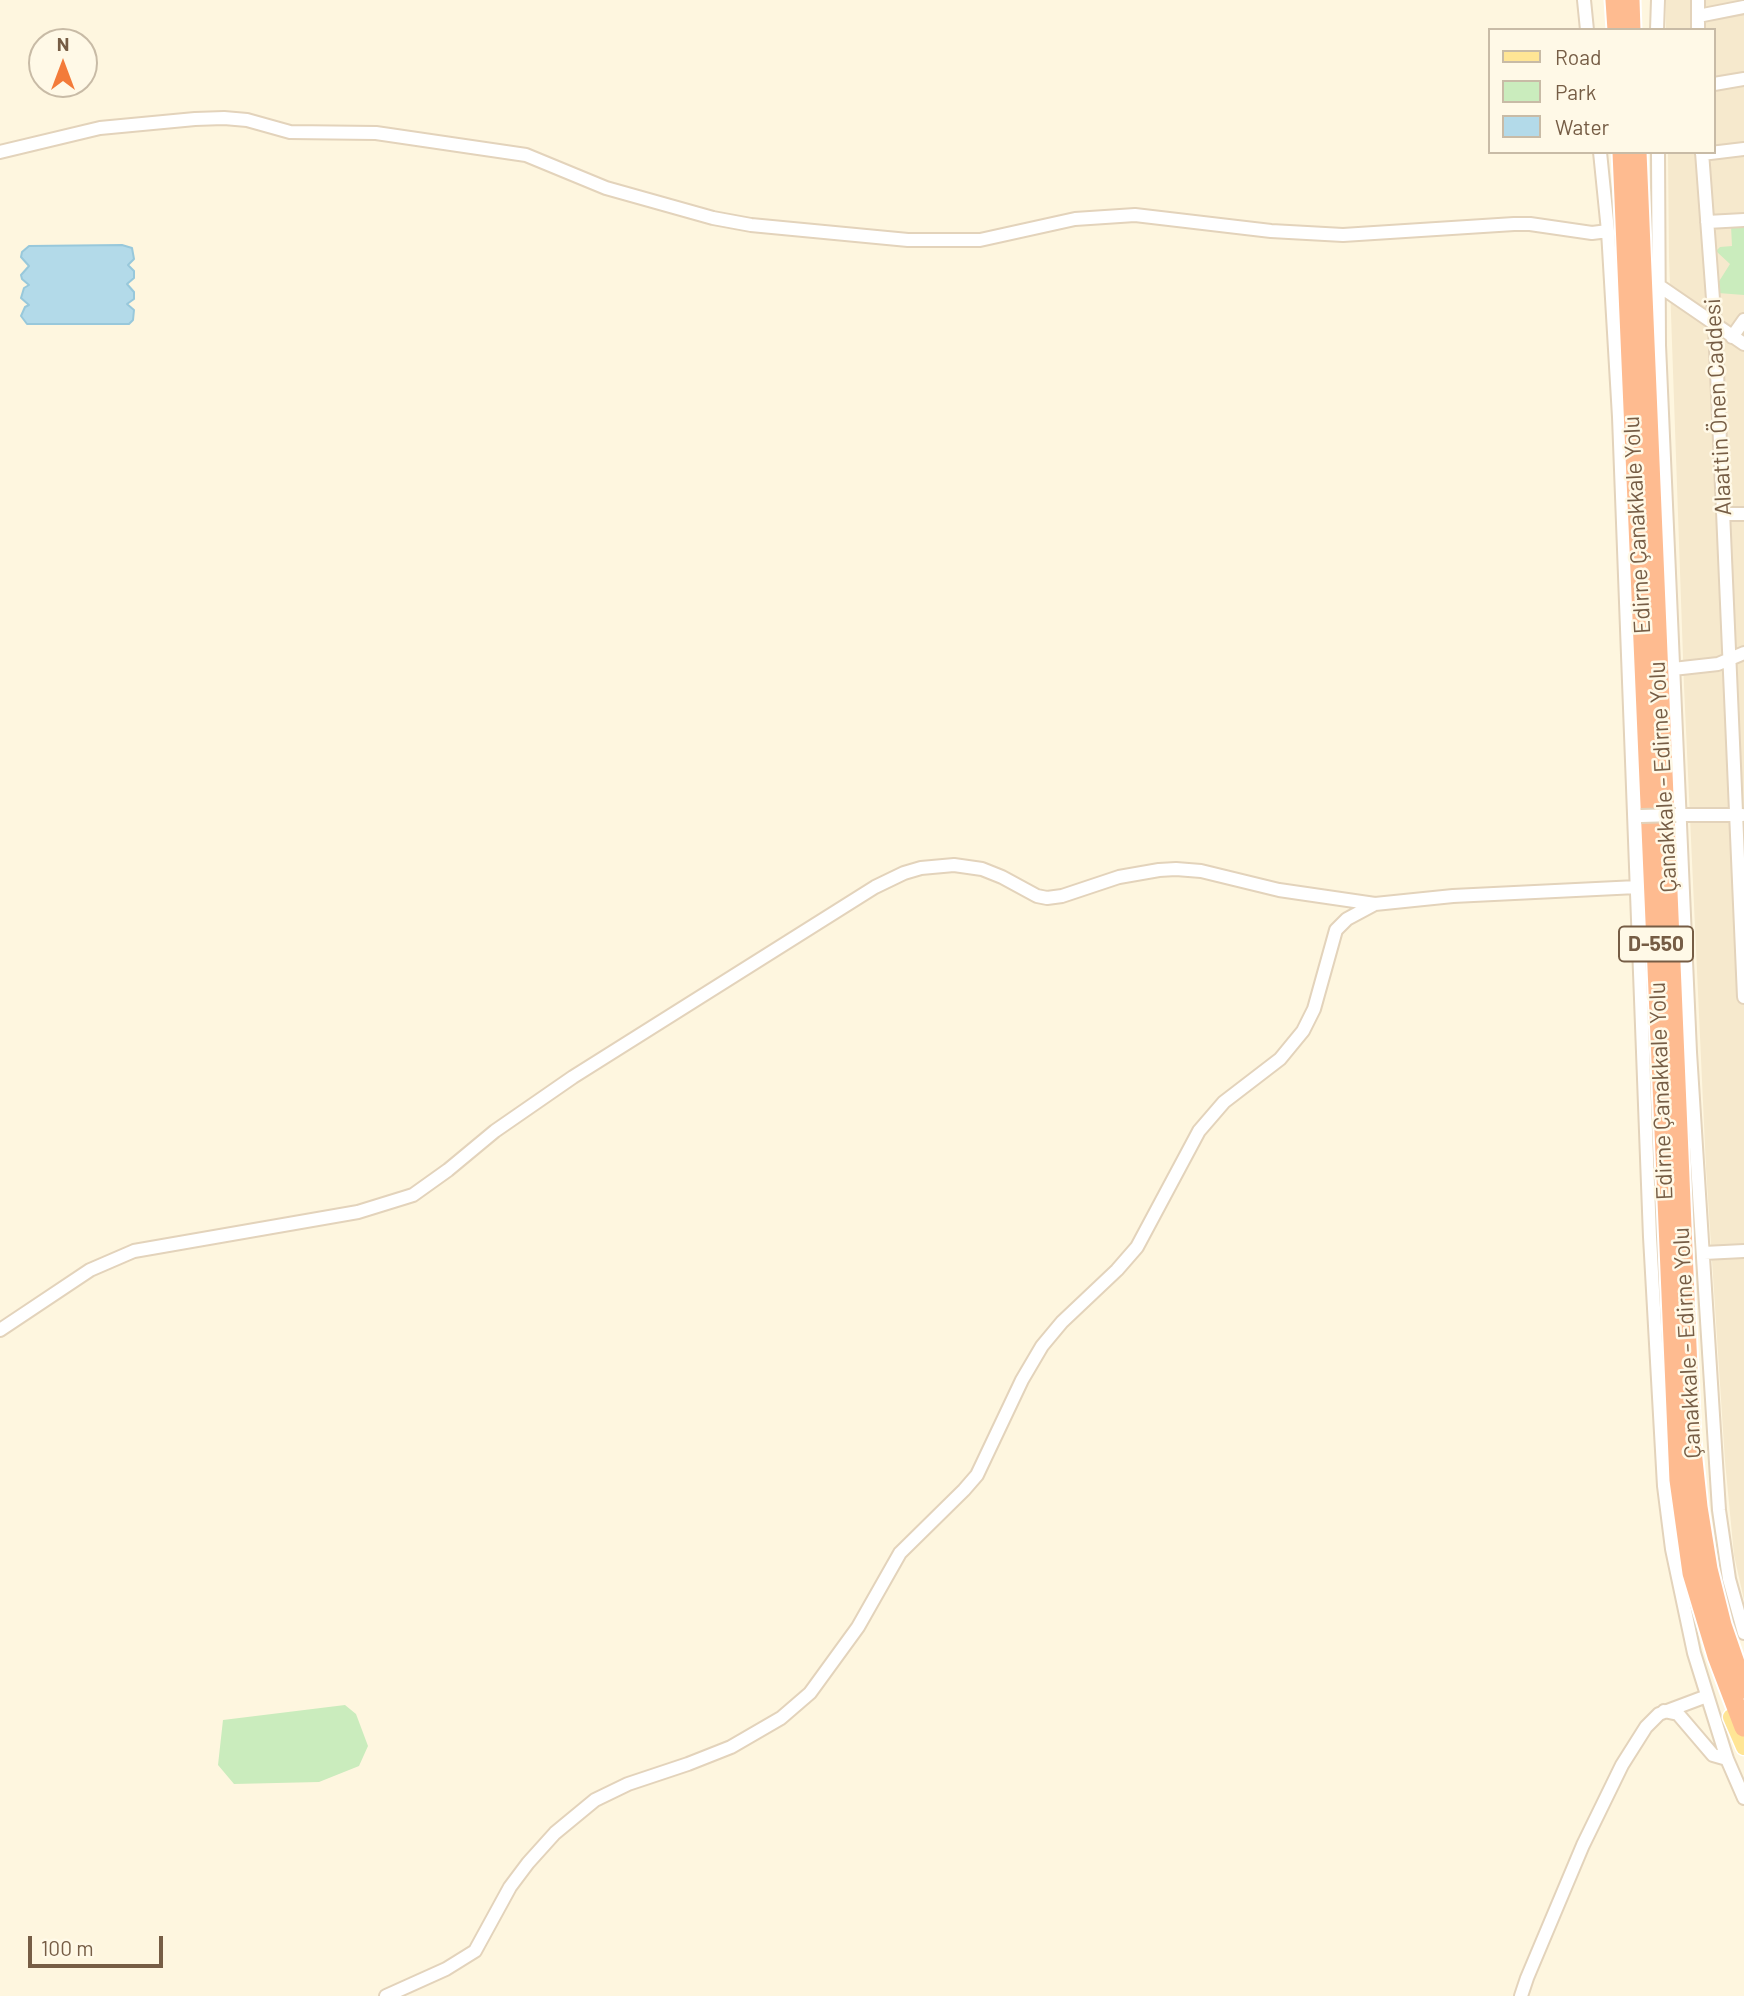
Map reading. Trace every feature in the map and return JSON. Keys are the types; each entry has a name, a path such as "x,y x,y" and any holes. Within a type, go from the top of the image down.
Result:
{"highway":[{"path":"1615,0 1617,28"},
{"path":"1630,0 1632,28"},
{"name":"Edirne Çanakkale Yolu","path":"1622,154 1621,307 1641,796 1656,949 1677,1446 1682,1503 1700,1571 1717,1656 1744,1727"},
{"name":"Çanakkale - Edirne Yolu","path":"1637,154 1673,815 1691,1441 1698,1507 1700,1571 1744,1689"}],"main road":[{"path":"1700,1571 1744,1666"},
{"path":"1700,1571 1693,1601 1726,1706 1744,1747"}],"street":[{"path":"1584,0 1587,28"},
{"path":"1657,28 1658,0"},
{"path":"1698,0 1698,23 1744,7"},
{"path":"1716,84 1744,79"},
{"path":"0,152 100,128 172,120 224,118 247,120 290,132 389,135 526,155 606,188 713,218 751,225 908,240 980,240 1074,219 1135,215 1271,231 1343,235 1523,224 1592,233 1608,231"},
{"path":"1716,152 1744,149"},
{"path":"1600,154 1608,231 1621,307"},
{"path":"1658,154 1658,285 1673,669 1673,815 1719,1510 1729,1579 1744,1633"},
{"name":"Alaattin Önen Caddesi","path":"1702,154 1716,326 1730,661 1738,722 1744,997"},
{"path":"1707,222 1744,220"},
{"path":"1658,285 1738,340 1744,320"},
{"path":"1723,514 1744,514"},
{"path":"1673,669 1730,661 1744,653"},
{"path":"1641,796 1637,887 1650,1237 1664,1486 1684,1608 1707,1696 1727,1759 1744,1798"},
{"path":"1641,816 1740,814"},
{"path":"0,1330 90,1270 134,1251 358,1212 413,1195 495,1131 573,1077 875,887 904,873 937,866 967,866 1002,877 1037,896 1055,898 1130,875 1188,869 1279,891 1375,904 1637,887"},
{"path":"386,1996 457,1963 475,1951 510,1887 528,1863 555,1833 595,1800 628,1784 731,1747 781,1718 810,1693 858,1627 900,1553 977,1475 1022,1380 1042,1346 1062,1322 1117,1270 1137,1247 1199,1131 1224,1102 1280,1059 1303,1031 1318,996 1336,930 1347,919 1375,904"},
{"path":"1639,934 1656,949"},
{"path":"1642,1007 1659,1019"},
{"path":"1704,1253 1744,1251"},
{"path":"1521,1996 1552,1916 1608,1791 1646,1727 1663,1711 1707,1696"},
{"path":"1663,1711 1678,1714 1713,1755 1727,1759"}],"shaded area":[{"path":"1666,0 1744,0 1744,1600 1734,1555 1725,1461 1706,1168 1684,686 1669,257 1668,154 1716,154 1716,28 1666,28"}],"green space":[{"path":"1744,225 1744,295 1718,293 1718,283 1730,264 1716,251 1720,247 1732,246 1731,226"},
{"path":"345,1705 356,1714 368,1746 359,1766 319,1782 234,1784 218,1765 223,1720"}],"water":[{"path":"122,245 132,248 134,259 128,265 134,271 134,278 127,284 134,292 134,299 127,304 134,310 133,320 129,324 27,324 21,316 29,305 21,298 24,288 29,285 21,275 29,266 21,257 22,252 29,246"}]}
